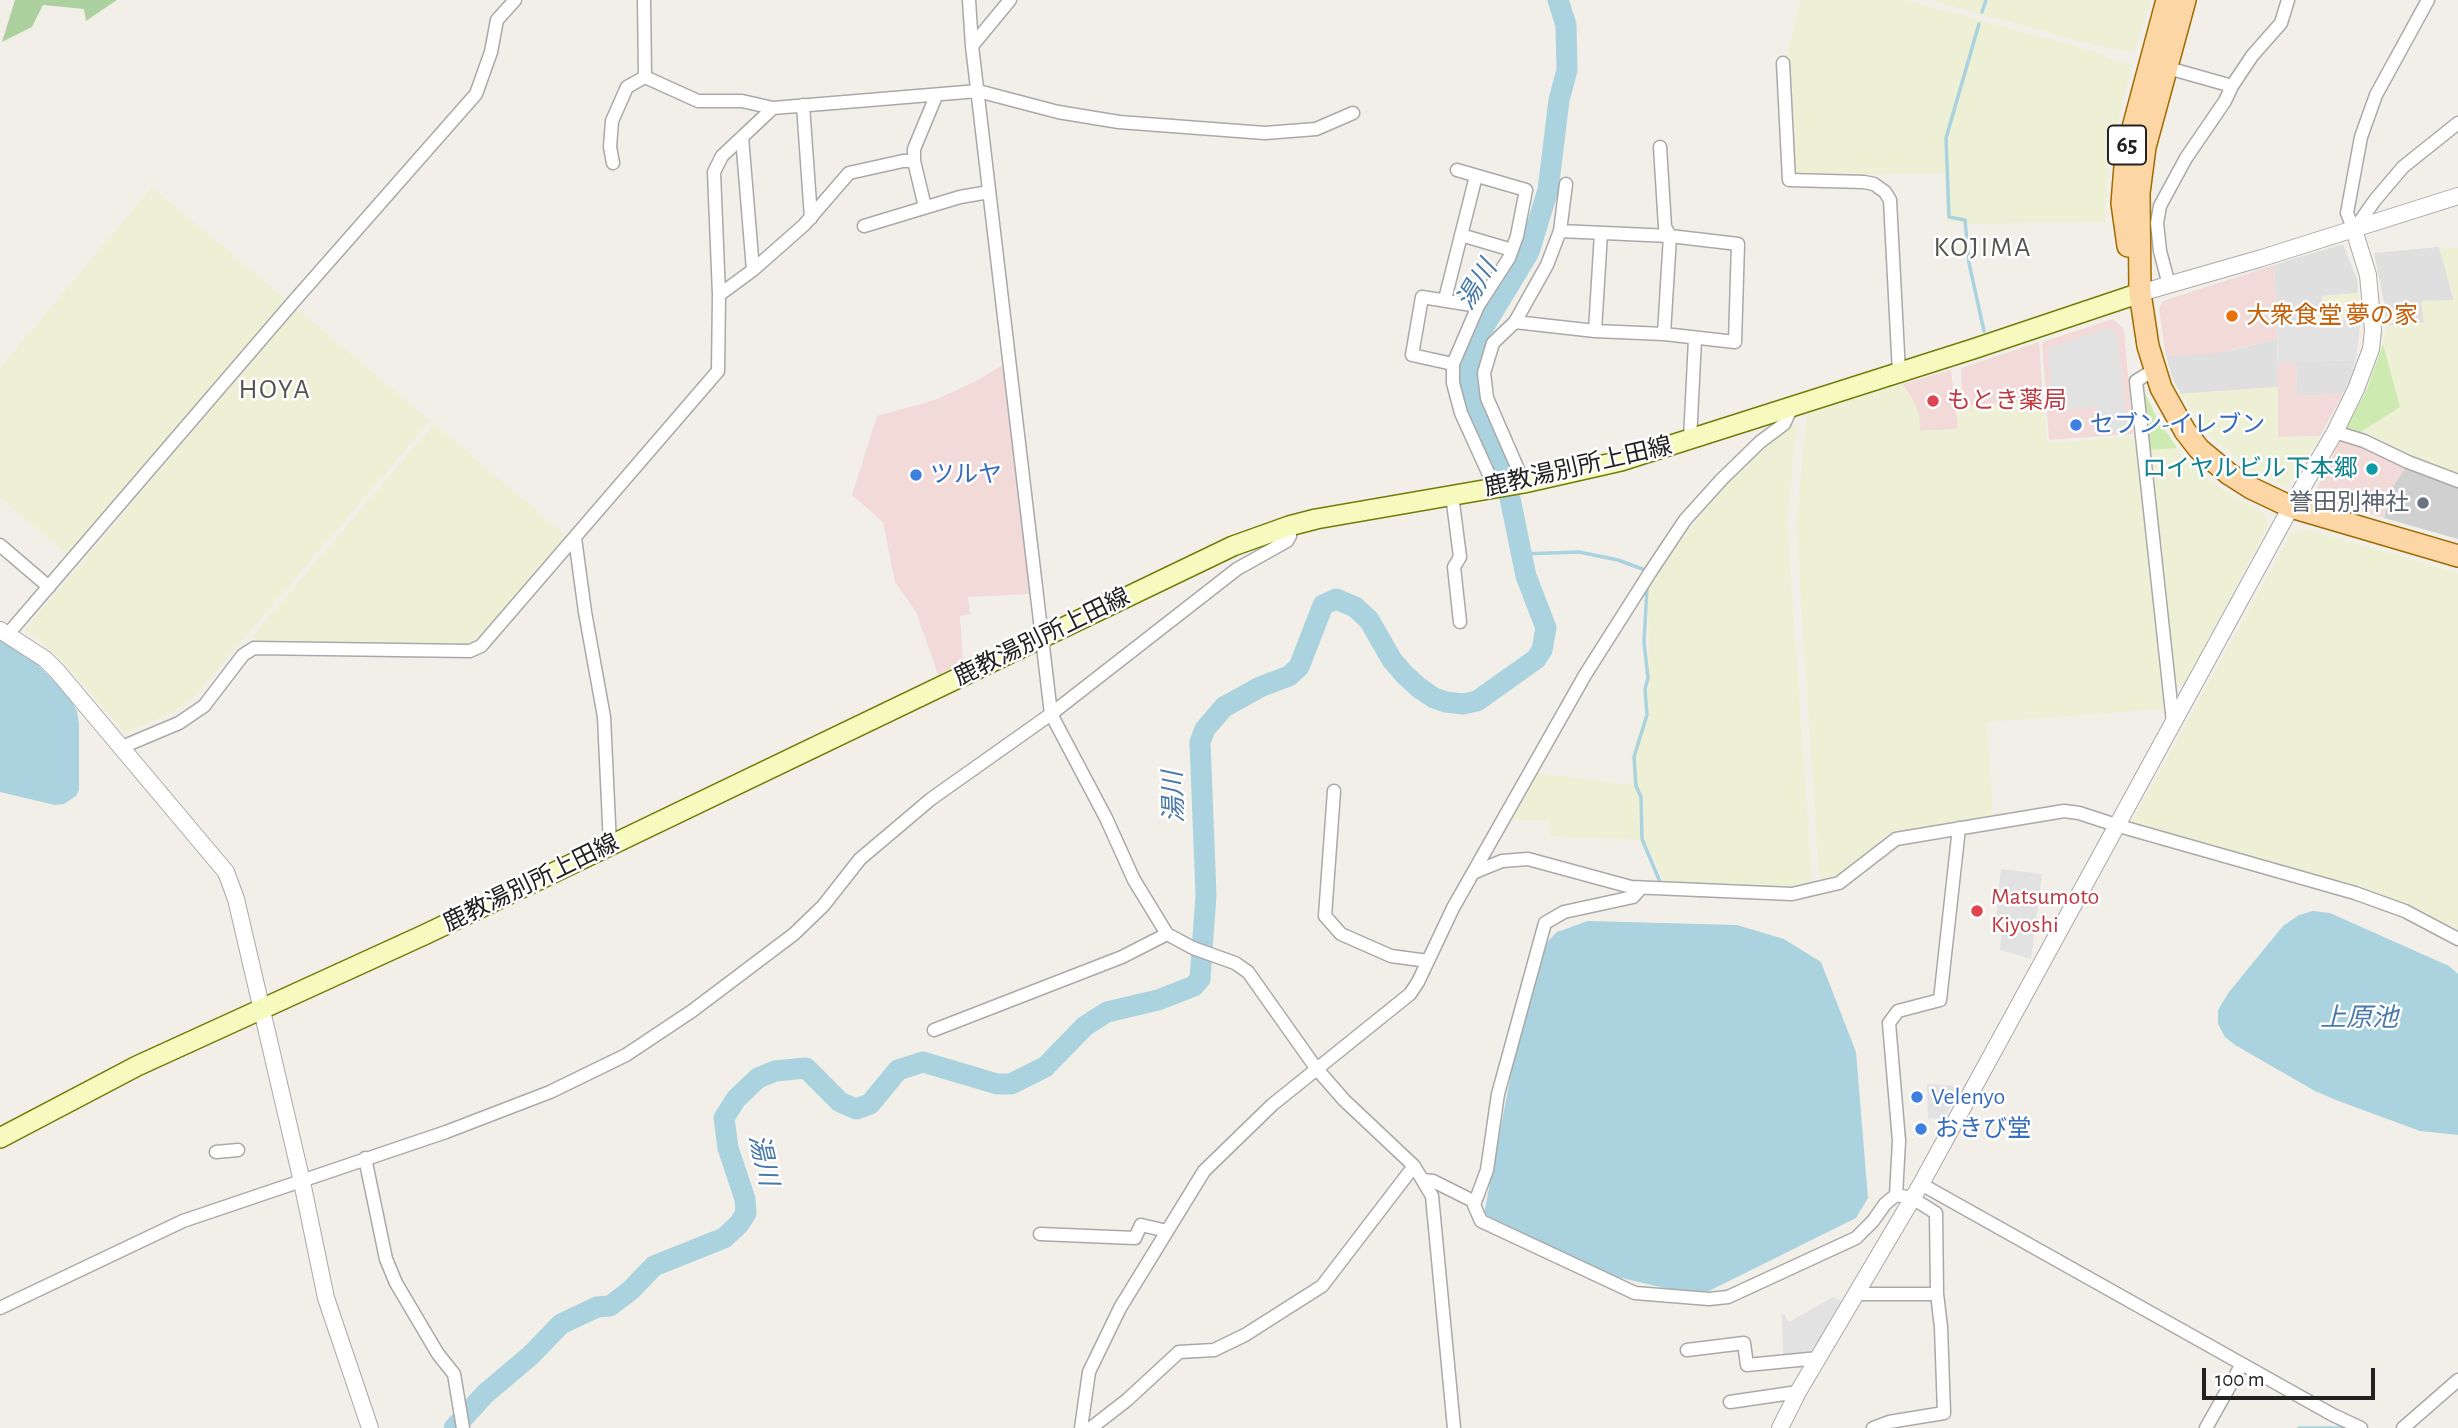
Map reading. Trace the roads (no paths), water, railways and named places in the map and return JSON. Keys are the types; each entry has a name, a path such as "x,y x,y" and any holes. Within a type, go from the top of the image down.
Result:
{"main road":[{"name":"65","path":"2159,65 2167,0"},
{"name":"65","path":"2185,0 2128,140 2122,189 2124,229 2140,293 2144,328 2154,370 2172,409 2199,449 2251,488 2291,507 2458,556"},
{"name":"鹿教湯別所上田線","path":"0,1138 137,1066 610,845 1233,546 1289,526 1388,505 1521,484 1621,461 2140,293"}],"street":[{"path":"370,1428 326,1298 262,1009 236,899 226,872 45,659 4,632 49,587 476,93 491,52 498,20 515,0"},
{"path":"644,0 645,77"},
{"path":"969,0 972,46 1051,714 1106,818 1134,880 1167,934 1193,948 1235,963 1248,972 1316,1068 1367,1123 1414,1166 1423,1180 1432,1196 1454,1428"},
{"path":"972,46 1010,0"},
{"path":"2169,285 2160,251 2157,223 2160,206 2186,158 2225,101 2232,86 2252,56 2281,23 2288,0"},
{"path":"1641,888 1633,897 1564,912 1545,923 1498,1094 1487,1170 1475,1202 1481,1221 1635,1293 1709,1299 1728,1297 1856,1238 1885,1204 1904,1197 1921,1184 2291,507 2335,432 2365,366 2373,330 2368,275 2347,213 2357,154 2376,95 2428,0"},
{"path":"1783,63 1789,180 1864,182 1874,184 1885,192 1890,200 1899,373"},
{"path":"2159,65 2232,86"},
{"path":"645,77 698,101 742,101 773,108 978,91 1058,113 1119,122 1265,133 1316,129 1353,113"},
{"path":"613,163 610,146 612,121 627,87 645,77"},
{"path":"925,207 914,161 914,149 936,96"},
{"path":"803,105 811,218"},
{"path":"122,747 180,723 204,706 243,655 254,648 470,650 481,646 718,370 719,295 714,172 722,156 773,108"},
{"path":"2354,230 2403,167 2458,123"},
{"path":"742,137 753,270"},
{"path":"1660,146 1665,227 1670,236 1664,334"},
{"path":"719,295 753,270 811,218 849,173 914,161"},
{"path":"1457,170 1526,190 1517,236 1509,258 1478,306 1453,364 1453,383 1461,413 1497,487"},
{"path":"1446,299 1476,176"},
{"path":"1521,484 1488,398 1485,373 1493,343 1515,322 1547,265 1560,231 1566,184"},
{"path":"863,226 960,197 989,192"},
{"path":"2140,293 2354,230 2458,196"},
{"path":"1515,322 1735,342 1738,244 1670,236 1560,231"},
{"path":"1595,331 1601,233"},
{"path":"1461,235 1512,250"},
{"path":"1453,364 1412,355 1422,296 1478,306"},
{"path":"1690,440 1695,339"},
{"path":"2154,370 2136,381 2173,722"},
{"path":"1081,1428 1089,1372 1120,1308 1204,1171 1272,1105 1399,1005 1418,982 1453,908 1585,675 1664,551 1685,520 1722,479 1760,442 1784,424 1793,405"},
{"path":"2335,432 2364,441 2458,481"},
{"path":"1452,495 1460,557 1454,567 1460,622"},
{"path":"0,1308 183,1221 446,1132 550,1092 626,1055 692,1011 812,919 860,859 931,799 1051,714 1237,569 1287,541 1290,536 1289,526"},
{"path":"575,538 604,717 610,845"},
{"path":"0,545 49,587"},
{"path":"1334,792 1325,916 1341,934 1391,956 1428,961"},
{"path":"1475,872 1502,861 1528,859 1641,888 1792,894 1839,884 1896,839 2064,811 2080,813 2355,893 2405,911 2458,939"},
{"path":"1780,1428 1798,1392 1856,1294 1904,1197 1889,1023 1898,1011 1940,1000 1959,828"},
{"path":"933,1030 1122,957 1167,934"},
{"path":"216,1152 238,1150"},
{"path":"365,1158 386,1259 410,1307 438,1354 454,1374 463,1428"},
{"path":"1091,1428 1127,1400 1179,1352 1214,1350 1245,1335 1322,1286 1414,1166"},
{"path":"1423,1180 1433,1181 1475,1202"},
{"path":"1921,1184 2333,1415 2361,1428"},
{"path":"1873,1428 1888,1422 1944,1413 1937,1294 1936,1213 1904,1197"},
{"path":"1040,1234 1135,1238 1142,1226 1167,1231"},
{"path":"1856,1294 1937,1294"},
{"path":"1687,1350 1744,1343 1747,1365 1819,1357"},
{"path":"2206,1428 2242,1364"},
{"path":"2403,1428 2458,1380"},
{"path":"1730,1402 1798,1392"}],"water":[{"path":"0,636 30,657 70,699 77,711 79,790 76,796 64,804 55,805 0,792"},
{"name":"上原池","path":"2313,911 2330,913 2449,966 2458,974 2458,1135 2420,1131 2336,1100 2315,1091 2225,1037 2218,1024 2218,1010 2229,992 2283,926 2299,915"},
{"path":"1588,921 1737,925 1784,939 1821,962 1856,1052 1868,1198 1856,1218 1709,1291 1677,1291 1609,1275 1484,1214 1522,1017 1548,941 1557,932"}],"waterway":[{"name":"湯川","path":"454,1428 485,1394 531,1355 561,1324 597,1307 610,1306 631,1290 654,1266 724,1238 739,1224 746,1213 745,1199 728,1148 724,1118 736,1099 758,1078 775,1071 806,1068 840,1102 856,1109 870,1104 898,1070 923,1062 997,1084 1011,1084 1045,1067 1085,1026 1107,1012 1158,1000 1194,986 1200,979 1206,895 1200,742 1205,729 1224,707 1260,687 1289,676 1299,667 1323,605 1336,599 1355,607 1369,620 1392,660 1404,674 1434,698 1446,702 1463,704 1477,701 1536,659 1542,650 1546,628 1526,576 1506,479 1472,403 1469,371 1477,338 1529,252 1548,190 1559,100 1567,70 1566,25 1558,0"},
{"path":"1982,12 1986,0"},
{"path":"1979,24 1946,138 1949,217 1965,220 1969,263 1984,331"},
{"path":"1522,554 1579,552 1618,560 1645,570 1645,573"},
{"path":"1647,587 1644,642 1648,678 1645,689 1647,715 1634,757 1636,786 1641,797 1642,839 1660,882"},
{"path":"2299,1428 2342,1428"}],"place":[{"name":"大衆食堂 夢の家","path":"2232,316"},
{"name":"もとき薬局","path":"1933,401"},
{"name":"セブン-イレブン","path":"2076,425"},
{"name":"ロイヤルビル下本郷","path":"2372,469"},
{"name":"ツルヤ","path":"916,475"},
{"name":"誉田別神社","path":"2423,503"},
{"name":"Matsumoto Kiyoshi","path":"1977,911"},
{"name":"Velenyo","path":"1917,1097"},
{"name":"おきび堂","path":"1921,1129"}],"district":[{"name":"KOJIMA","path":"1983,248"},
{"name":"HOYA","path":"275,390"}]}
